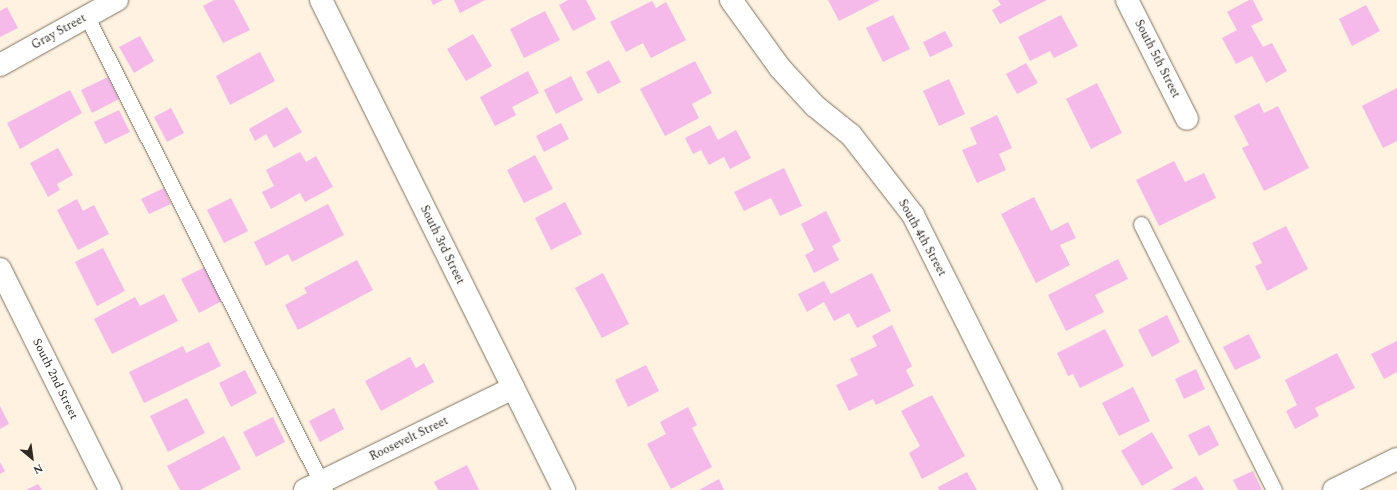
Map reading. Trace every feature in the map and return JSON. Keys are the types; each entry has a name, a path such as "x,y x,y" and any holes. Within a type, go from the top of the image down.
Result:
{"street":[{"name":"Gray Street","path":"0,65 117,0"},
{"name":"South 3rd Street","path":"321,0 564,490"},
{"name":"South 4th Street","path":"731,0 780,68 815,106 851,135 913,215 1051,490"},
{"name":"South 5th Street","path":"1127,0 1187,119"},
{"name":"South 2nd Street","path":"0,269 110,490"},
{"name":"Roosevelt Street","path":"317,487 513,388"},
{"path":"1334,490 1397,460"}],"lane":[{"path":"87,17 317,487"},
{"path":"1142,224 1274,490"}],"building":[{"path":"214,0 234,0 250,30 223,43 203,6"},
{"path":"431,0 443,0 433,5"},
{"path":"454,0 485,0 460,13"},
{"path":"568,0 586,0 596,19 573,31 559,5"},
{"path":"828,0 880,0 839,21"},
{"path":"998,0 1047,0 1000,24 992,10 1001,5"},
{"path":"1249,0 1253,0 1263,20 1251,26 1263,47 1272,43 1287,71 1266,83 1252,56 1236,64 1222,38 1237,30 1227,12"},
{"path":"652,1 656,8 666,2 686,40 651,58 643,43 626,52 610,22"},
{"path":"1366,5 1380,31 1352,46 1339,19"},
{"path":"7,7 18,28 0,37 0,11"},
{"path":"545,11 560,40 524,58 510,29"},
{"path":"893,15 910,49 883,62 866,28"},
{"path":"1061,15 1078,46 1054,58 1050,51 1030,61 1018,37"},
{"path":"945,31 953,46 930,57 923,42"},
{"path":"473,34 492,66 466,81 447,49"},
{"path":"140,36 154,61 134,73 119,47"},
{"path":"260,52 275,81 230,105 216,76"},
{"path":"609,60 621,82 598,94 586,72"},
{"path":"695,61 712,93 692,104 699,118 665,136 640,89"},
{"path":"1026,63 1038,83 1017,94 1006,74"},
{"path":"528,71 539,93 512,107 516,115 495,126 480,97"},
{"path":"571,76 583,100 556,114 544,90"},
{"path":"108,77 119,99 92,113 81,90"},
{"path":"949,79 965,114 939,126 923,91"},
{"path":"1097,83 1122,133 1091,149 1066,99"},
{"path":"1397,88 1397,141 1383,148 1362,106"},
{"path":"70,90 82,113 20,149 7,123"},
{"path":"1259,103 1264,113 1278,106 1309,168 1264,191 1242,148 1249,145 1234,116"},
{"path":"287,107 302,132 274,148 266,134 255,141 249,129"},
{"path":"171,108 184,133 167,142 154,117"},
{"path":"119,110 130,132 105,144 94,122"},
{"path":"997,115 1012,148 999,154 1006,170 977,183 962,150 977,144 970,128"},
{"path":"561,123 569,139 544,152 536,136"},
{"path":"710,125 718,140 736,130 751,158 730,169 724,157 709,165 701,150 693,154 685,138"},
{"path":"58,148 73,175 57,184 60,190 48,197 30,163"},
{"path":"300,152 306,162 316,156 333,187 305,202 300,193 271,209 262,192 274,186 266,170"},
{"path":"535,155 553,189 524,203 507,170"},
{"path":"1174,161 1185,182 1204,173 1216,198 1159,226 1136,180"},
{"path":"784,168 802,206 780,216 771,198 744,211 734,192"},
{"path":"164,188 171,204 149,214 141,199"},
{"path":"1034,197 1051,231 1068,222 1076,238 1060,245 1070,265 1036,283 1001,214"},
{"path":"231,198 248,231 224,243 207,210"},
{"path":"77,199 83,211 94,205 109,234 78,250 57,210"},
{"path":"565,202 582,234 551,250 535,218"},
{"path":"328,204 344,235 292,262 288,254 266,266 254,242"},
{"path":"826,211 841,241 832,246 839,260 814,273 805,255 814,250 801,224"},
{"path":"1286,226 1308,269 1267,291 1255,266 1262,263 1252,243"},
{"path":"103,248 125,291 97,306 75,262"},
{"path":"1118,259 1128,279 1095,295 1104,312 1066,331 1048,295"},
{"path":"357,260 373,290 298,330 285,305 307,293 304,288"},
{"path":"205,267 222,301 199,313 181,279"},
{"path":"603,273 629,324 602,338 575,288"},
{"path":"872,273 891,311 857,328 849,313 834,321 824,302 807,312 798,294 824,281 831,294"},
{"path":"164,294 178,321 112,354 94,319 135,297 140,306"},
{"path":"1167,315 1180,342 1152,357 1138,330"},
{"path":"892,325 912,366 906,370 914,386 876,405 873,399 849,411 836,385 858,375 850,359 877,346 872,336"},
{"path":"1105,329 1124,366 1080,388 1073,374 1068,376 1057,353"},
{"path":"1249,334 1261,358 1235,370 1223,347"},
{"path":"1397,341 1397,372 1384,379 1371,354"},
{"path":"209,342 221,366 144,403 129,372 183,346 186,353"},
{"path":"1337,353 1355,388 1315,408 1319,416 1295,429 1286,411 1297,405 1285,380"},
{"path":"410,357 416,368 424,363 434,382 381,411 365,381"},
{"path":"646,365 659,391 628,407 615,380"},
{"path":"1196,369 1205,389 1184,399 1175,379"},
{"path":"245,370 257,393 231,407 219,383"},
{"path":"1133,387 1150,421 1119,436 1102,403"},
{"path":"932,395 965,456 922,479 909,453 920,446 901,411"},
{"path":"187,398 205,433 168,452 150,416"},
{"path":"0,406 9,424 0,429"},
{"path":"688,407 697,425 692,428 712,467 671,489 647,444 666,434 660,422"},
{"path":"334,408 344,429 320,442 309,421"},
{"path":"273,417 285,442 256,457 243,432"},
{"path":"1209,425 1219,445 1199,456 1188,435"},
{"path":"1152,432 1173,468 1142,486 1121,451"},
{"path":"224,436 241,469 200,490 180,490 167,466"},
{"path":"0,462 5,471 0,474"},
{"path":"467,465 479,490 438,490 434,482"},
{"path":"1253,471 1262,490 1238,490 1233,480"},
{"path":"967,472 977,490 939,490 938,487"},
{"path":"1196,476 1204,490 1171,490"},
{"path":"719,479 724,490 699,490"},
{"path":"38,484 42,490 26,490"}]}
